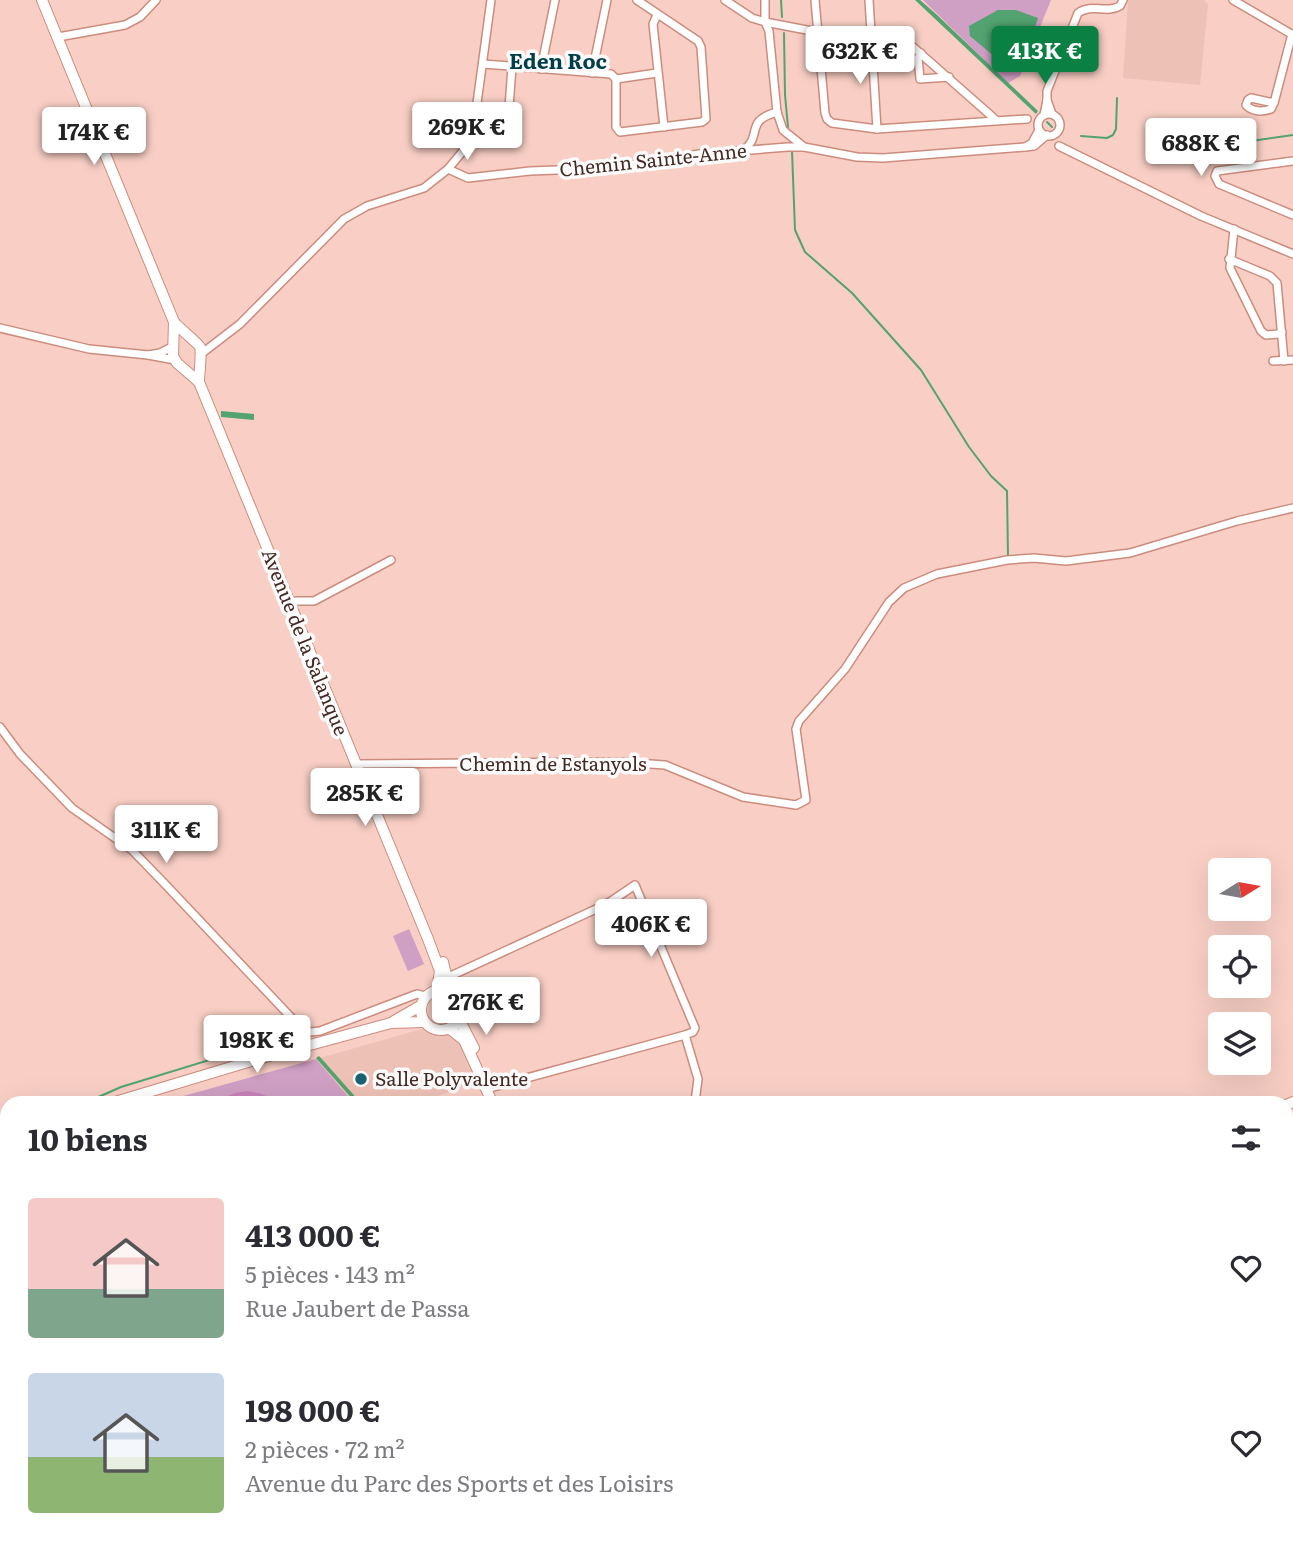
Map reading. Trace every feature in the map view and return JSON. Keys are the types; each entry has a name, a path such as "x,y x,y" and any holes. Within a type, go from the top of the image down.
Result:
{"main road":[{"path":"43,0 174,322 174,346 179,363 199,382"},
{"path":"174,322 193,340 200,357 199,382"},
{"path":"174,346 182,339 193,340"},
{"path":"179,363 192,366 200,357"},
{"name":"Avenue de la Salanque","path":"199,382 428,939 440,954 442,982"},
{"path":"391,1023 423,1001 442,982 459,1001 461,1013 450,1029"},
{"path":"423,1001 424,1022"},
{"path":"459,1019 471,1039 478,1069"},
{"path":"135,1096 391,1023 424,1022 434,1030 450,1029 464,1040 489,1096"}],"street":[{"path":"58,37 125,25 140,17 156,0"},
{"path":"200,357 217,340 240,324 344,219 367,206 424,188 448,169 466,149 473,133 491,0"},
{"path":"541,69 555,0"},
{"path":"592,73 607,0"},
{"path":"725,0 752,18 765,22 913,47 996,120"},
{"path":"765,0 765,22 769,31 776,112 783,130 804,147"},
{"path":"815,0 827,119 832,123 877,129 996,120 1058,119 1060,126 1051,134"},
{"path":"869,0 877,129"},
{"path":"1025,147 1032,143 1043,121 1047,91 1078,13 1088,7 1114,10 1123,0"},
{"path":"483,64 611,74 616,79 616,127 620,132 702,122 706,119 701,47 698,41 657,15 642,1"},
{"path":"1235,1 1292,35 1274,103"},
{"path":"657,15 653,24 664,127"},
{"path":"921,53 918,58 920,79 948,76"},
{"path":"473,133 507,134 512,67"},
{"path":"616,79 657,73"},
{"path":"741,152 750,145 757,121 764,115 776,112"},
{"path":"980,121 987,112"},
{"path":"1043,121 1051,134 1052,142 1059,146 1201,216 1293,254"},
{"name":"Chemin Sainte-Anne","path":"448,169 468,178 509,173 613,168 699,154 804,147 858,157 883,158 1034,146 1051,134"},
{"path":"1293,161 1217,171 1215,176 1219,184 1293,215"},
{"path":"1234,229 1230,268 1261,331 1266,335 1282,332"},
{"path":"1229,259 1270,276 1277,284 1282,332 1289,360 1273,361"},
{"path":"0,328 89,349 148,355 179,363"},
{"path":"193,340 206,344 217,340"},
{"path":"148,355 174,346"},
{"name":"Chemin de Estanyols","path":"355,764 581,762 664,765 743,797 796,805 806,800 796,729 799,721 845,669 889,602 904,588 937,575 1007,559 1093,560 1130,553 1237,521 1293,508"},
{"path":"289,604 296,601 314,601 391,560"},
{"path":"0,727 20,754 72,808 132,850 303,1030 320,1031 417,994 423,1001"},
{"path":"442,982 607,904 635,885 695,1028 693,1032 685,1035 486,1089"},
{"path":"685,1035 698,1079 696,1096"}],"shaded area":[{"path":"915,0 920,0 936,14 1038,111 1036,114"},
{"path":"923,0 1051,0 1020,76 1008,83"},
{"path":"1128,0 1204,0 1208,4 1200,85 1123,78"},
{"path":"998,10 1016,10 1038,18 1025,50 1009,65 1002,63 970,36 969,26"},
{"path":"832,40 867,46 867,54 826,56 826,45"},
{"path":"221,411 254,414 254,420 221,417"},
{"path":"409,929 424,964 408,971 393,936"},
{"path":"425,1028 456,1037 476,1082 438,1096 348,1096 316,1059"},
{"path":"319,1056 355,1096 350,1096 316,1058"},
{"path":"316,1059 348,1096 183,1096"},
{"path":"247,1091 266,1096 228,1096"}],"waterway":[{"path":"781,0 782,17"},
{"path":"784,33 788,127"},
{"path":"1081,136 1107,138 1113,135 1116,129 1117,98"},
{"path":"1047,122 1052,127"},
{"path":"1203,148 1293,135"},
{"path":"792,151 795,230 805,252 852,293 921,370 969,447 991,476 1007,491 1008,557"},
{"path":"101,1096 121,1087 288,1036 305,1040"}],"place":[{"name":"Salle Polyvalente","path":"361,1079"}],"district":[{"name":"Eden Roc","path":"558,62"}]}
